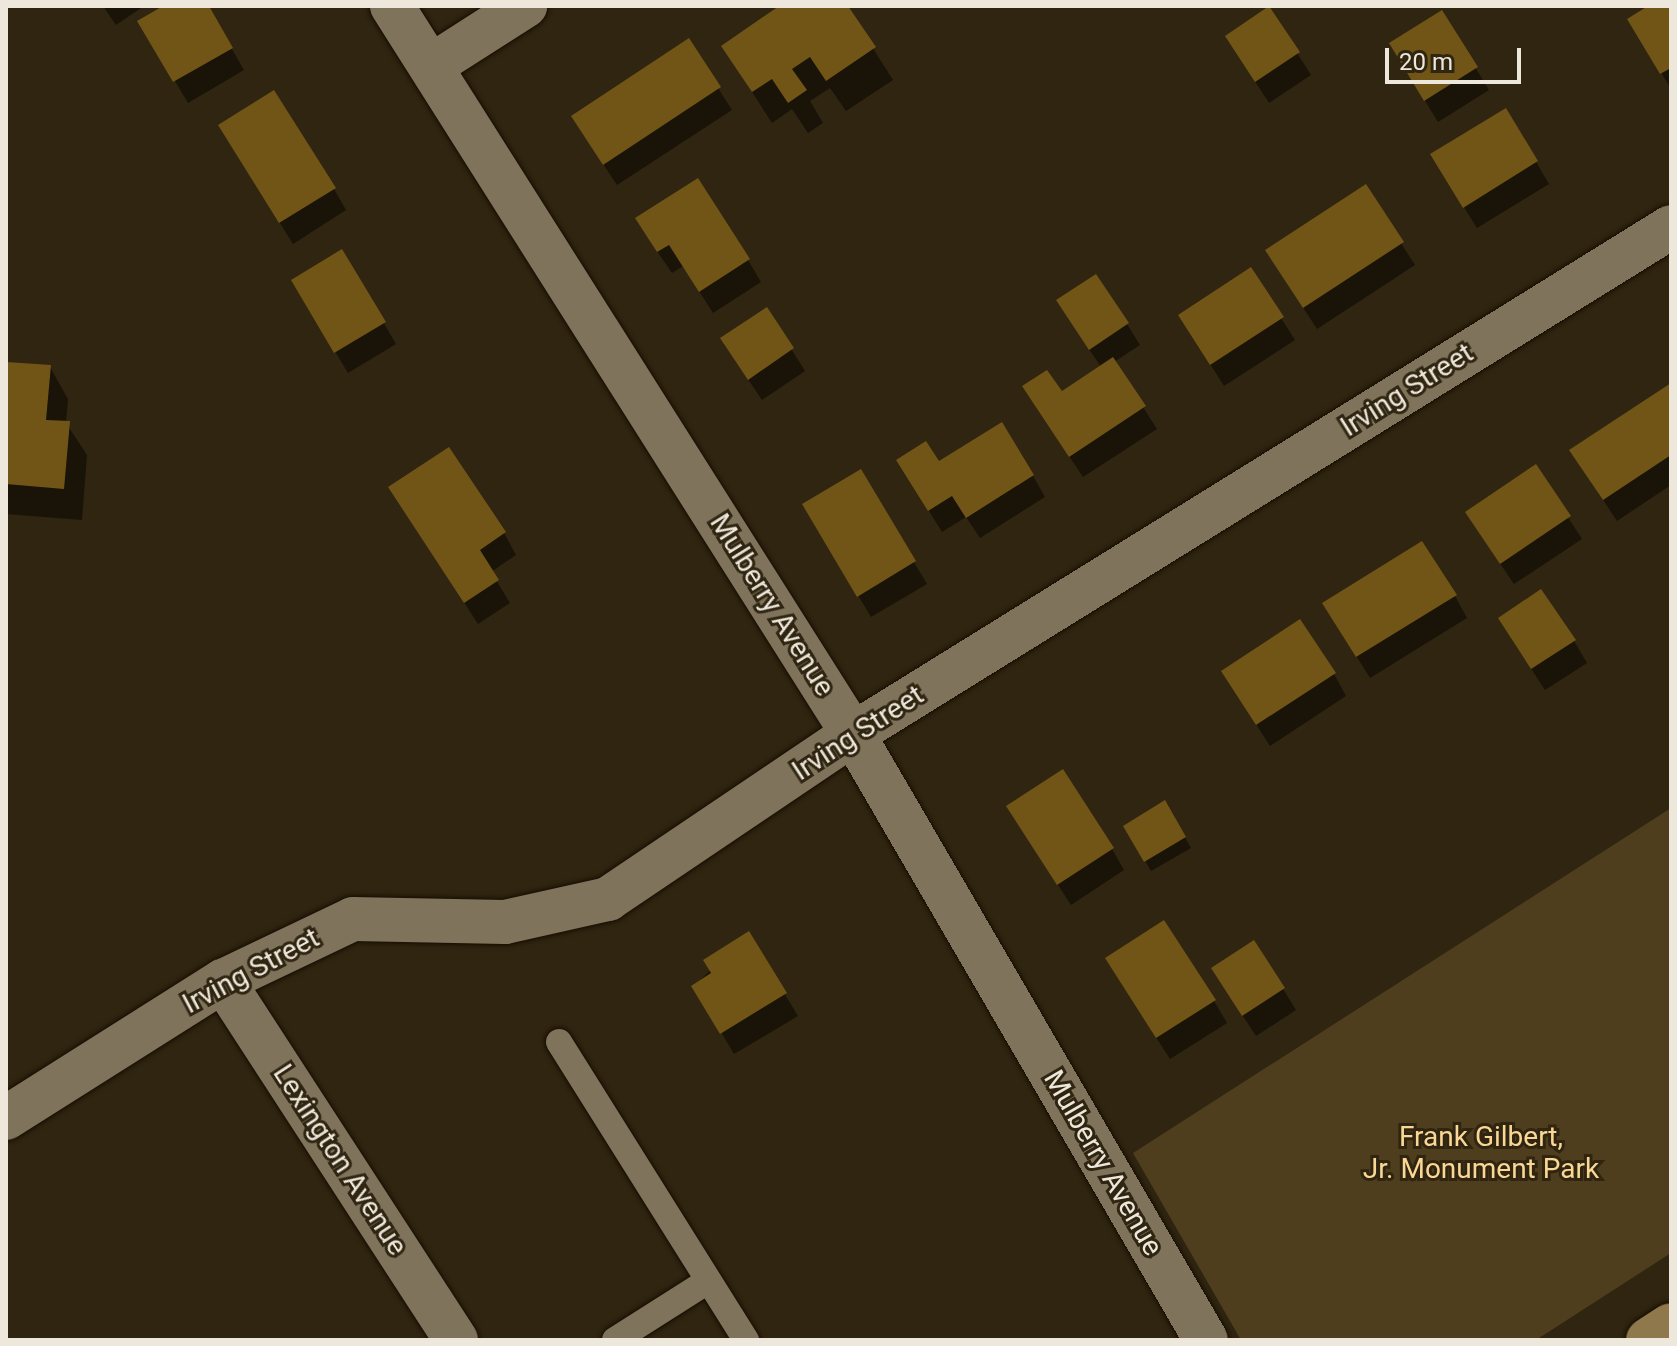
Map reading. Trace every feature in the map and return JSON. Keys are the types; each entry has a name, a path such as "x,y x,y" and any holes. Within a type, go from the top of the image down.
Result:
{"main road":[{"path":"1648,1340 1671,1325"}],"street":[{"name":"Mulberry Avenue","path":"392,6 853,734 1206,1340"},
{"path":"431,66 525,6"},
{"name":"Irving Street","path":"6,1118 223,981 353,919 505,922 608,899 853,734 1671,227"},
{"name":"Lexington Avenue","path":"223,981 456,1340"}],"lane":[{"path":"559,1042 746,1340"},
{"path":"615,1340 708,1281"}],"green space":[{"name":"Frank Gilbert, Jr. Monument Park","path":"1671,808 1671,1253 1536,1340 1241,1340 1133,1153"}],"building":[{"path":"163,6 209,6 233,48 173,82 137,21"},
{"path":"779,6 848,6 876,47 826,81 810,57 792,69 807,90 788,103 772,79 752,92 721,46"},
{"path":"1269,6 1300,52 1255,82 1225,36"},
{"path":"1648,6 1671,6 1671,68 1660,74 1627,19"},
{"path":"1442,10 1478,67 1424,101 1389,43"},
{"path":"689,38 721,87 603,165 571,116"},
{"path":"274,90 336,188 279,223 218,125"},
{"path":"1506,108 1538,161 1463,208 1430,154"},
{"path":"698,178 750,259 699,292 669,245 657,252 635,218"},
{"path":"1366,184 1404,242 1303,308 1265,250"},
{"path":"342,249 386,322 334,353 291,280"},
{"path":"1251,267 1284,317 1210,365 1178,315"},
{"path":"1096,274 1129,323 1089,350 1056,300"},
{"path":"767,307 794,348 748,380 720,338"},
{"path":"1113,357 1146,406 1069,457 1022,386 1047,370 1062,391"},
{"path":"6,362 51,365 46,420 70,421 64,489 6,484"},
{"path":"1671,383 1671,455 1603,500 1569,450"},
{"path":"1002,422 1034,475 966,518 952,496 928,511 896,460 926,441 939,461"},
{"path":"449,447 506,532 480,550 499,580 464,603 388,487"},
{"path":"1536,464 1571,516 1500,564 1465,512"},
{"path":"861,469 916,561 857,597 802,504"},
{"path":"1422,541 1457,595 1356,657 1322,603"},
{"path":"1541,589 1576,640 1531,669 1498,618"},
{"path":"1300,619 1336,673 1256,725 1221,671"},
{"path":"1063,769 1114,848 1057,885 1006,806"},
{"path":"1165,800 1186,837 1144,862 1123,826"},
{"path":"1164,920 1216,1000 1156,1038 1105,958"},
{"path":"749,931 787,993 720,1034 691,986 711,973 703,960"},
{"path":"1254,940 1285,988 1242,1016 1211,968"}]}
